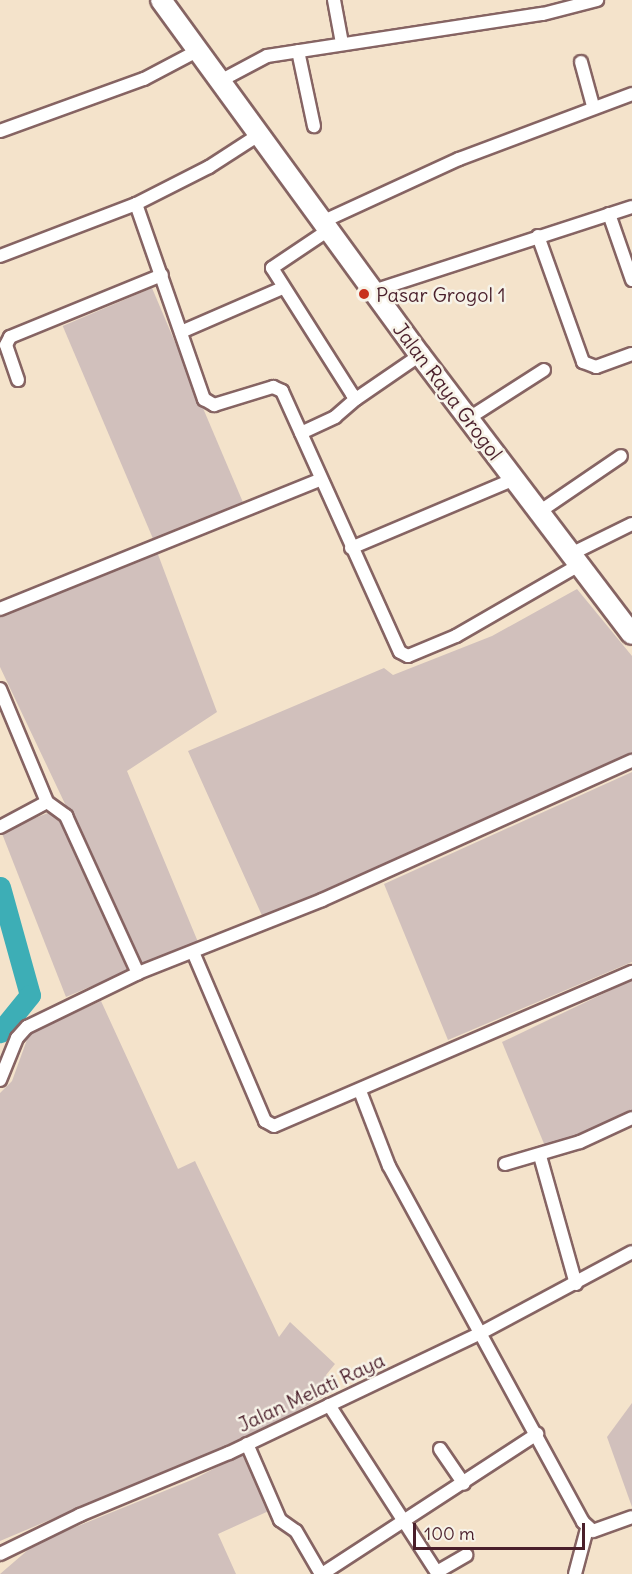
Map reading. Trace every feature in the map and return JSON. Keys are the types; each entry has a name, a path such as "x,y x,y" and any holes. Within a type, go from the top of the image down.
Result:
{"main road":[{"name":"Jalan Raya Grogol","path":"161,0 420,355 632,634"}],"street":[{"path":"334,0 342,43"},
{"path":"220,81 252,63 298,51 543,14 597,0"},
{"path":"0,131 144,79 197,51"},
{"path":"298,51 314,126"},
{"path":"581,62 593,106"},
{"path":"356,399 282,288 273,265 327,225 459,159 593,106 632,94"},
{"path":"0,256 136,204 260,135"},
{"path":"136,204 208,404 280,388 398,647 408,656 502,612 575,560 632,524"},
{"path":"373,291 632,207"},
{"path":"609,214 632,280"},
{"path":"537,236 583,362 596,367 632,354"},
{"path":"18,380 6,345 10,337 162,275"},
{"path":"181,332 282,288"},
{"path":"302,434 335,417 356,399 420,355"},
{"path":"469,418 544,370"},
{"path":"539,512 621,456"},
{"path":"0,609 321,479"},
{"path":"351,548 514,479"},
{"path":"0,689 47,802 66,816 138,973"},
{"path":"0,1080 20,1032 138,973 322,900 632,761"},
{"path":"0,827 47,802"},
{"path":"193,952 267,1124 277,1125 632,972"},
{"path":"360,1091 389,1166 587,1529 575,1574"},
{"path":"505,1164 540,1156 632,1118"},
{"path":"540,1156 576,1284"},
{"name":"Jalan Melati Raya","path":"0,1554 80,1515 247,1444 481,1333 632,1252"},
{"path":"329,1405 437,1573 467,1555"},
{"path":"247,1444 280,1520 296,1531 322,1574 405,1523 537,1434"},
{"path":"440,1449 464,1484"},
{"path":"587,1529 604,1528 632,1517"}],"shaded area":[{"path":"152,288 247,511 157,549 63,326"},
{"path":"156,549 217,712 127,771 198,942 142,966 0,667 0,614"},
{"path":"577,589 632,656 632,757 421,847 264,920 188,751 384,668 393,675 492,636"},
{"path":"632,772 632,962 448,1040 384,884"},
{"path":"48,813 62,823 130,970 66,997 1,831"},
{"path":"632,980 632,1112 547,1151 502,1042"},
{"path":"101,1001 178,1169 195,1161 279,1337 290,1322 335,1364 326,1375 336,1390 260,1431 0,1541 0,1093 12,1081 29,1034"},
{"path":"632,1403 632,1507 607,1437"},
{"path":"246,1452 273,1509 218,1534 236,1574 0,1574 36,1543 194,1479"}],"waterway":[{"path":"0,887 30,995 0,1032"}],"place":[{"name":"Pasar Grogol 1","path":"364,294"}]}
